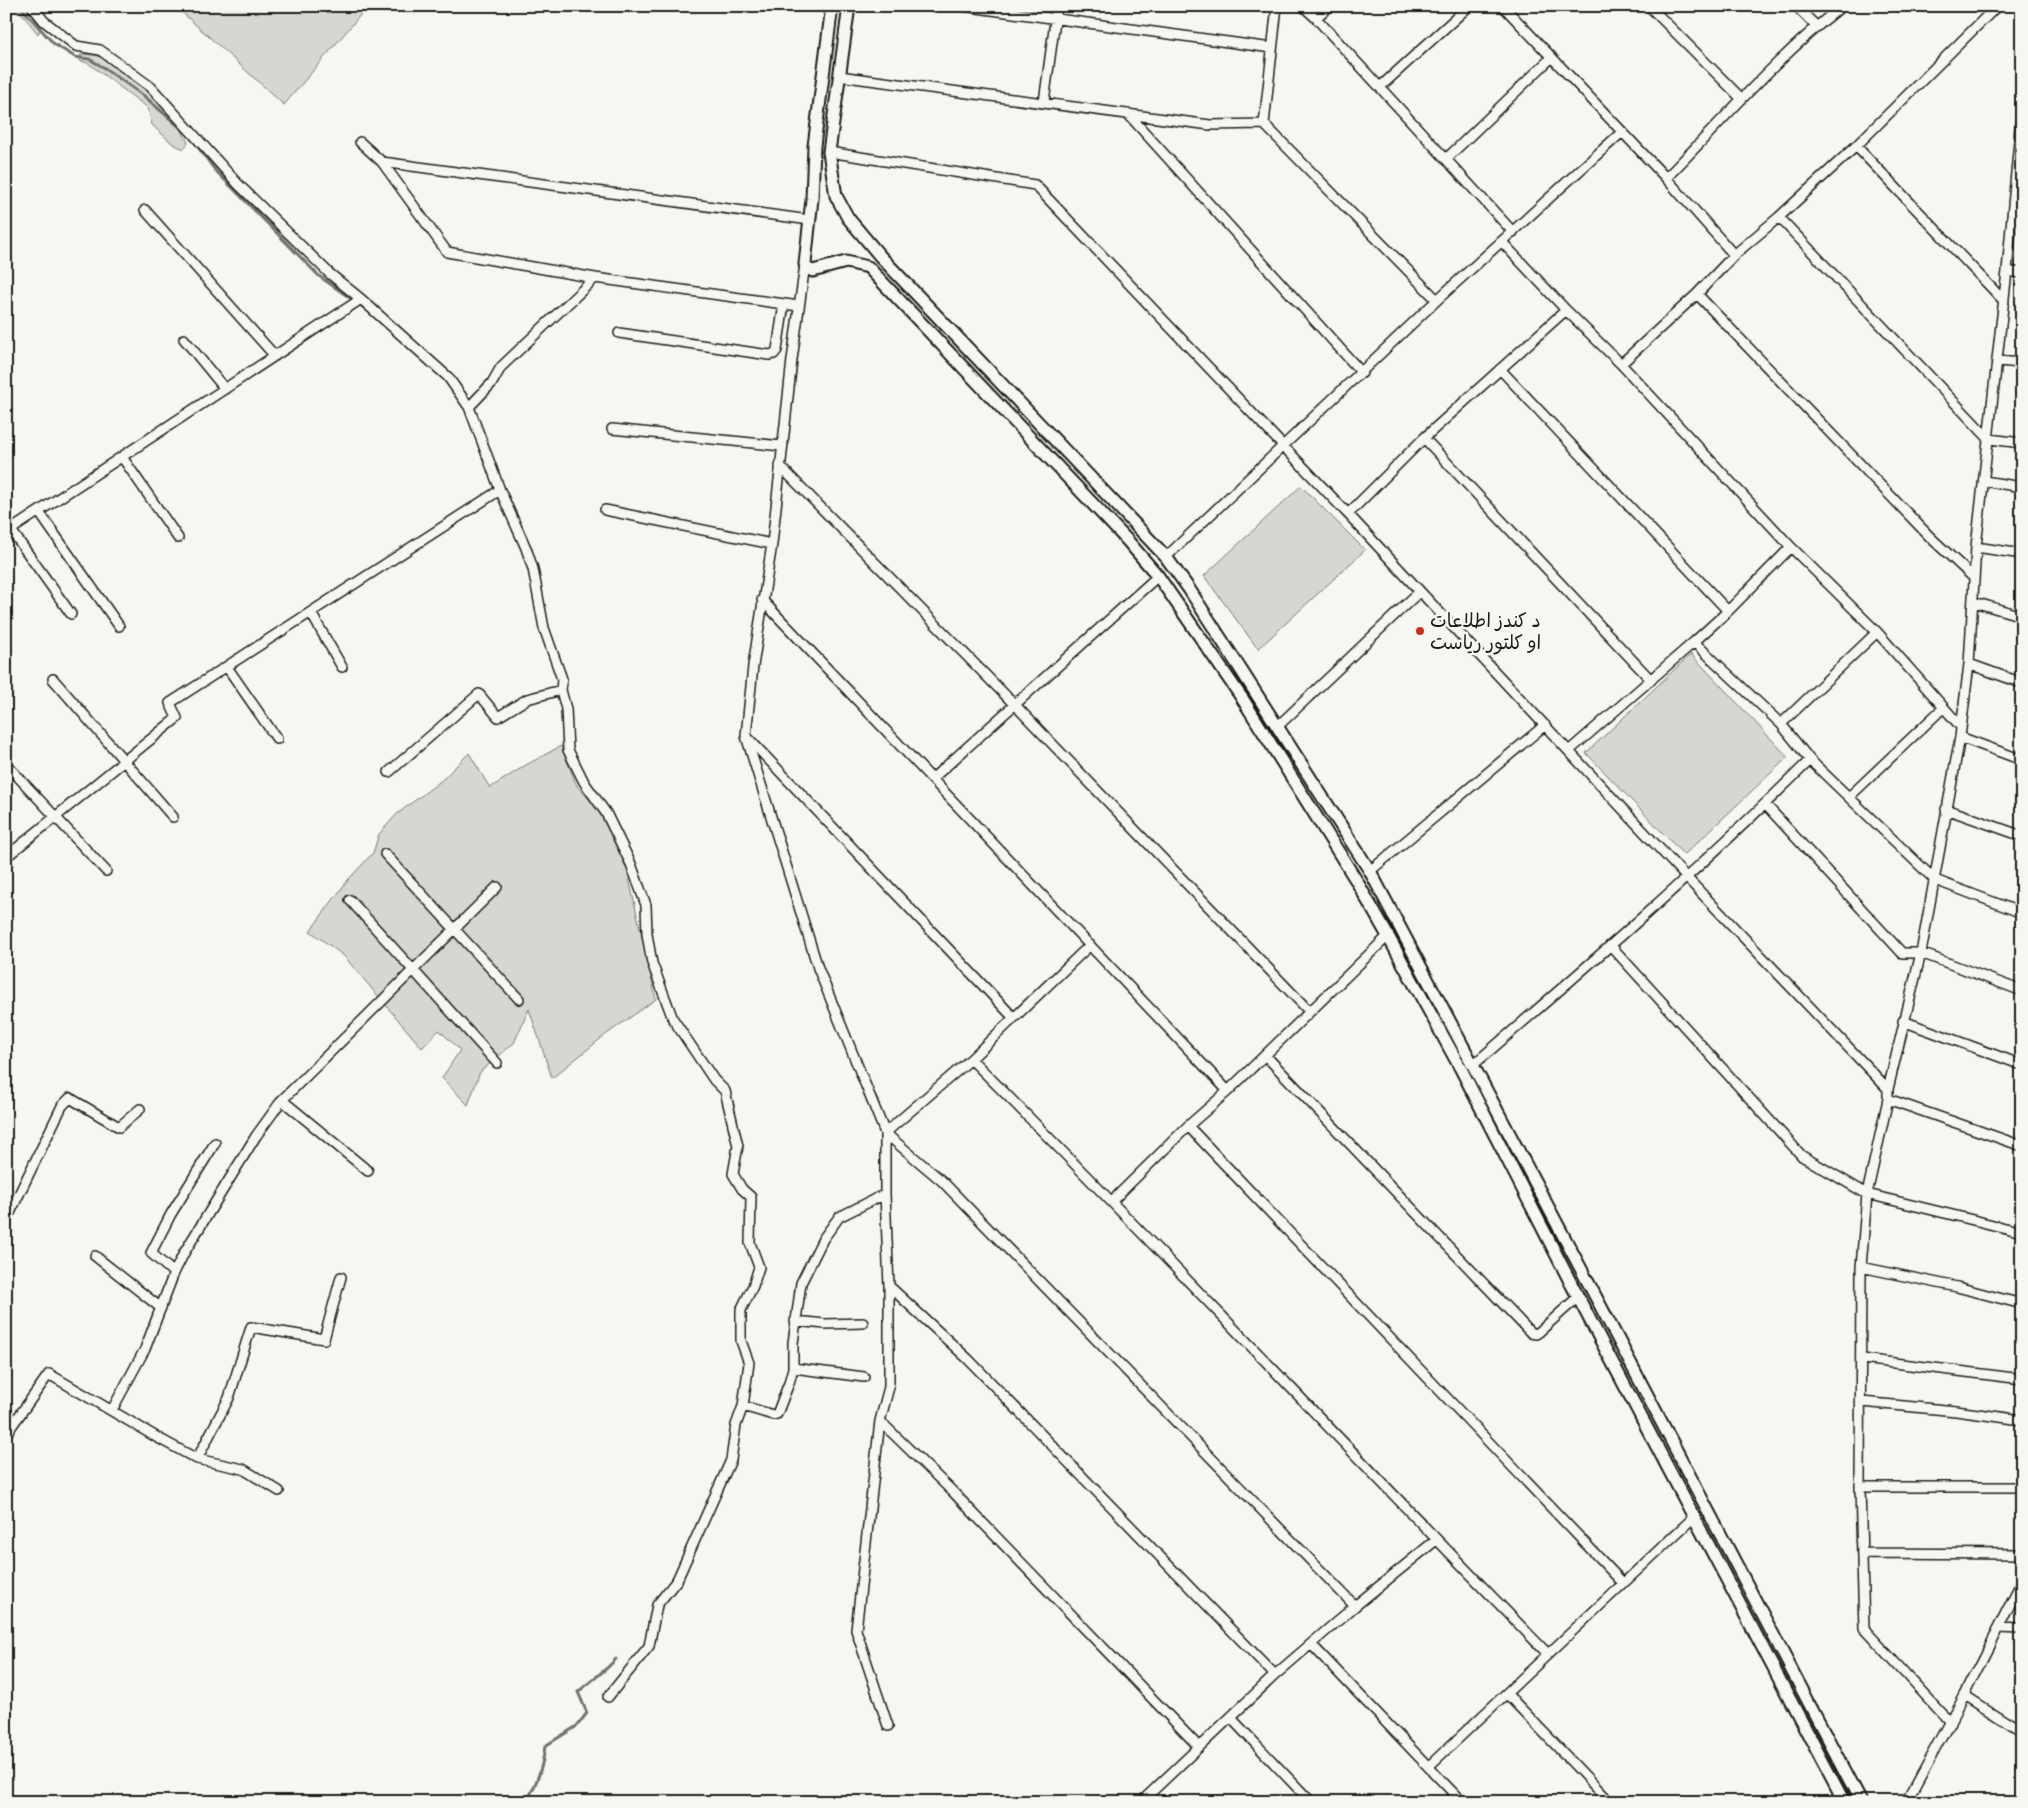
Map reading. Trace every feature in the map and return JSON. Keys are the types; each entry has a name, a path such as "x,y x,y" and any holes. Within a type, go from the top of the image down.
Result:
{"main road":[{"path":"832,6 814,146 806,268 813,271 846,262 868,267 1120,533 1158,576 1242,698 1356,880 1461,1069 1578,1298 1844,1802"},
{"path":"849,6 829,152 836,196 848,218 880,256 1166,557 1278,726 1370,871 1861,1802"},
{"path":"868,267 880,256"}],"street":[{"path":"32,6 44,21 76,46 100,50 151,87 238,184 330,274 361,299 448,377 470,407 500,490 533,569 544,628 562,679 561,690 566,709 568,750 584,782 606,813 631,864 646,905 646,934 652,963 673,1019 714,1080 725,1091 738,1146 733,1174 742,1189 750,1197 750,1243 759,1267 753,1286 741,1310 741,1341 750,1363 743,1406 736,1425 731,1460 677,1580 657,1605 649,1646 608,1697"},
{"path":"962,6 1272,48"},
{"path":"1044,102 1057,6"},
{"path":"1264,124 1278,6"},
{"path":"1303,6 1513,232"},
{"path":"1316,18 1329,6"},
{"path":"1380,87 1469,6"},
{"path":"1503,6 1666,178 1734,255"},
{"path":"1649,6 1742,99"},
{"path":"1796,6 1816,26"},
{"path":"1666,178 1816,26 1842,6"},
{"path":"1621,364 1697,294 1734,255 1779,217 1856,146 1996,6"},
{"path":"1446,159 1551,58"},
{"path":"839,76 1210,125 1264,124 1437,300"},
{"path":"1128,114 1362,372"},
{"path":"1950,1722 1864,1629 1860,1487 1862,1267 1867,1194 1903,1021 1921,953 1960,737 1969,664 1976,548 2007,271 2018,194 2021,114"},
{"path":"1166,557 1437,300 1622,132"},
{"path":"360,142 382,162 447,252 595,278 799,306"},
{"path":"1856,146 2004,301"},
{"path":"829,152 1035,185 1570,750 1686,878 1888,1094 2022,1146"},
{"path":"382,162 810,220"},
{"path":"145,210 276,356"},
{"path":"1779,217 1989,439 2022,443"},
{"path":"1502,242 1566,310 1621,364 1791,547 1877,632 1961,727"},
{"path":"805,264 782,446 772,544 753,666 746,736 818,968 885,1133 885,1194 889,1286 889,1387 880,1421 856,1630 888,1726"},
{"path":"2007,271 2022,273"},
{"path":"470,407 492,383 501,366 595,278"},
{"path":"1697,294 1930,537 1974,578"},
{"path":"71,614 9,532 361,299"},
{"path":"619,333 769,355 774,354 777,350 784,304"},
{"path":"1348,514 1424,438 1566,310"},
{"path":"184,340 225,389"},
{"path":"1997,360 2022,363"},
{"path":"1500,369 1728,610"},
{"path":"612,429 782,446"},
{"path":"1424,438 1651,680"},
{"path":"122,458 178,538"},
{"path":"780,466 1015,705 1309,1011"},
{"path":"1984,481 2022,487"},
{"path":"6,857 177,718 170,703 500,490"},
{"path":"605,510 772,544"},
{"path":"40,512 119,626"},
{"path":"1570,750 1694,642 1791,547"},
{"path":"1976,548 2022,554"},
{"path":"933,778 1158,576"},
{"path":"1278,726 1420,592"},
{"path":"762,600 1228,1091"},
{"path":"1974,602 2022,616"},
{"path":"311,613 342,667"},
{"path":"1781,724 1877,632"},
{"path":"1694,642 1781,724 1810,760 1935,880 2022,912"},
{"path":"1969,664 2022,683"},
{"path":"227,667 277,738"},
{"path":"53,679 173,816"},
{"path":"389,772 479,694 498,717 527,699 561,690"},
{"path":"1849,797 1943,708"},
{"path":"1370,871 1545,724"},
{"path":"746,736 1013,1017"},
{"path":"1960,737 2022,760"},
{"path":"1473,1065 1611,946 1686,878 1810,760"},
{"path":"6,764 106,871"},
{"path":"1765,804 1902,953 1921,953 2022,991"},
{"path":"1946,809 2022,836"},
{"path":"385,854 519,999"},
{"path":"112,1410 145,1349 174,1273 184,1253 246,1153 282,1100 497,887"},
{"path":"350,900 497,1064"},
{"path":"1112,1201 1388,936"},
{"path":"885,1133 972,1059 1013,1017 1090,945"},
{"path":"1611,946 1802,1156 1867,1194 2022,1232"},
{"path":"1903,1021 2022,1066"},
{"path":"1265,1055 1531,1333 1536,1334 1539,1332 1578,1298"},
{"path":"972,1059 1112,1201 1436,1540 1547,1653"},
{"path":"6,1221 62,1106 70,1098 118,1128 140,1109"},
{"path":"282,1100 368,1171"},
{"path":"1188,1126 1623,1583"},
{"path":"885,1133 942,1181 1355,1606"},
{"path":"174,1273 151,1253 171,1214 216,1143"},
{"path":"743,1406 773,1415 777,1414 793,1368 793,1343 801,1283 823,1239 839,1218 885,1194"},
{"path":"95,1256 161,1308"},
{"path":"1862,1267 1957,1287 2022,1304"},
{"path":"197,1459 229,1398 250,1327 324,1339 341,1277"},
{"path":"889,1286 968,1359 1275,1675"},
{"path":"796,1321 825,1324 863,1323"},
{"path":"1862,1359 2022,1379"},
{"path":"793,1368 864,1377"},
{"path":"6,1434 49,1374 197,1459 243,1469 279,1491"},
{"path":"1862,1402 1956,1411 2022,1420"},
{"path":"880,1421 953,1492 1199,1747"},
{"path":"1860,1487 2022,1487"},
{"path":"1429,1766 1507,1694 1547,1653 1694,1517"},
{"path":"1142,1802 1275,1675 1436,1540"},
{"path":"1863,1553 2022,1554"},
{"path":"1906,1802 1950,1722 2022,1581"},
{"path":"1998,1628 2022,1629"},
{"path":"1311,1644 1462,1802"},
{"path":"1507,1694 1610,1802"},
{"path":"1964,1695 2022,1732"},
{"path":"1231,1718 1312,1802"}],"shaded area":[{"path":"16,6 25,6 41,27 38,34"},
{"path":"175,6 368,6 284,105"},
{"path":"81,54 102,56 156,98 178,122 188,143 184,149 173,144 152,125 148,108 88,63 80,61"},
{"path":"1301,486 1365,550 1258,649 1204,576"},
{"path":"1691,654 1788,757 1684,855 1586,753"},
{"path":"561,746 577,786 605,816 627,870 656,999 604,1036 552,1078 529,1009 514,1043 480,1072 468,1105 442,1078 460,1050 439,1030 422,1048 344,956 310,931 348,880 373,853 379,834 397,814 442,780 469,753 490,788"}],"waterway":[{"path":"20,6 54,44 75,57 89,59 103,67 144,96 190,136 215,170 319,276 367,310"},
{"path":"526,1802 539,1775 545,1746 577,1726 587,1713 578,1692 616,1659"},
{"path":"6,1788 14,1802"}],"place":[{"name":"د کندز اطلاعات او کلتور ریاست","path":"1420,631"}]}
